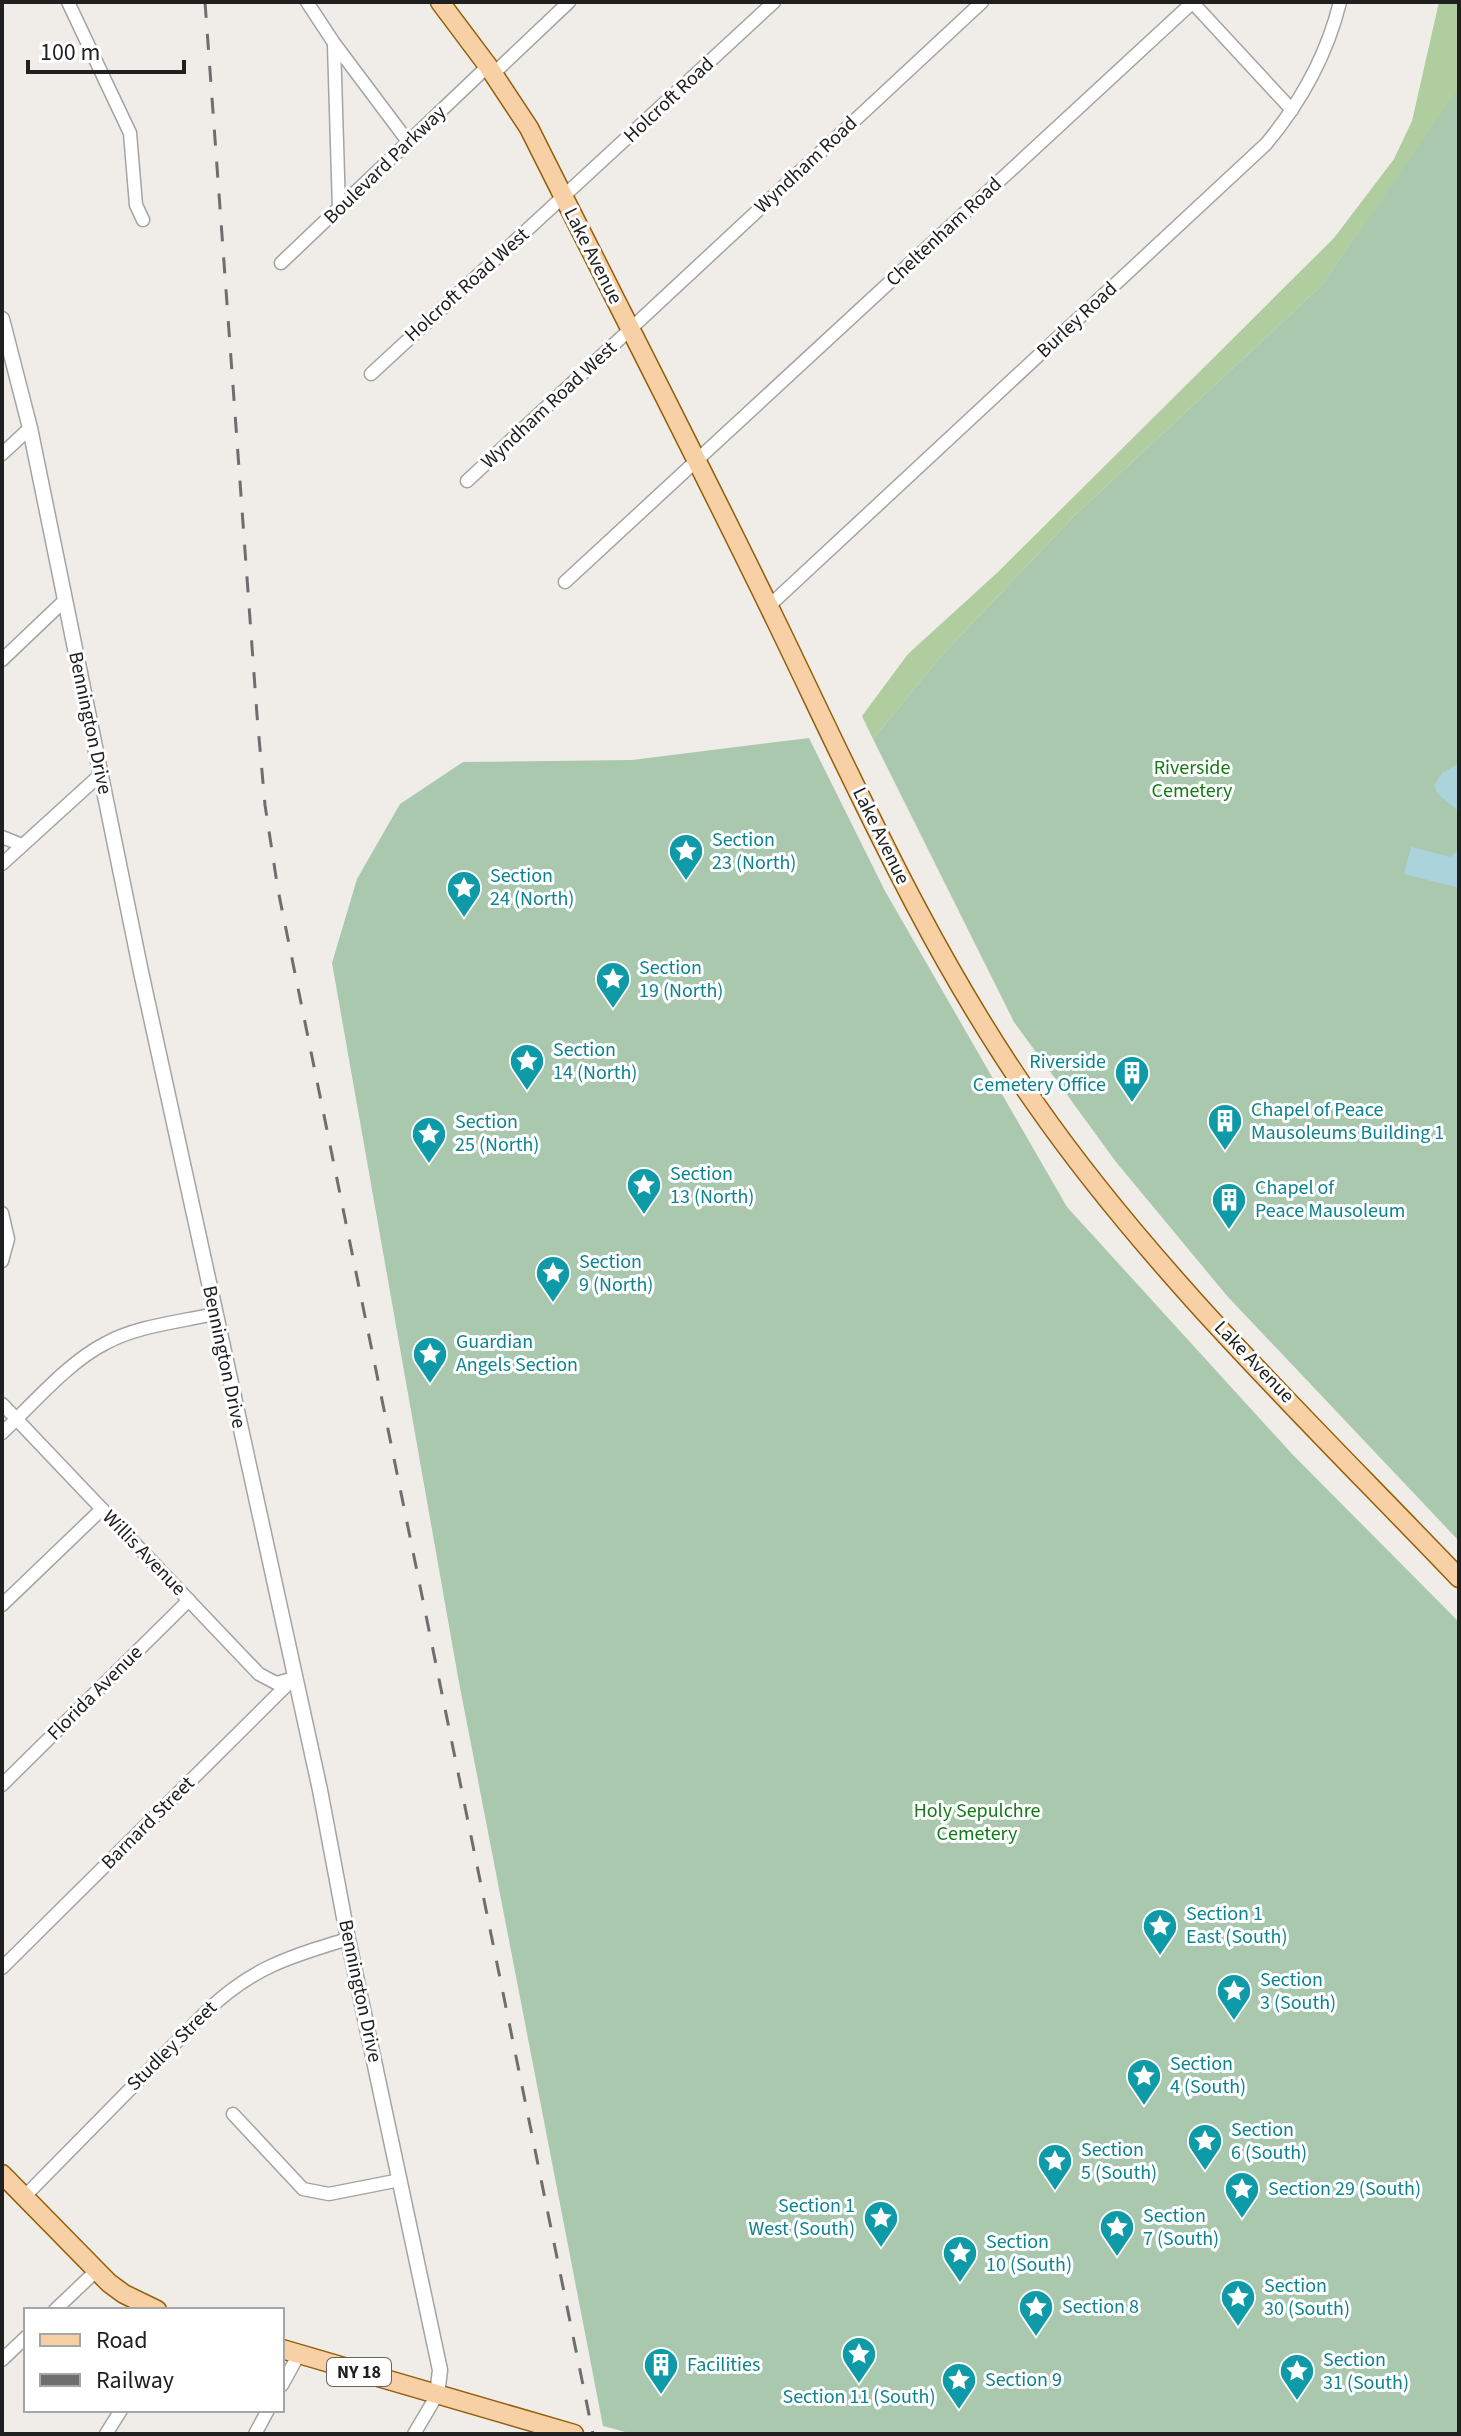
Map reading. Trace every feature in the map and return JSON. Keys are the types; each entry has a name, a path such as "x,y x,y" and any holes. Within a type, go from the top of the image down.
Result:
{"main road":[{"name":"Lake Avenue","path":"440,2 491,70 529,128 769,606 908,894 970,1003 1035,1103 1134,1230 1199,1305 1459,1578"},
{"path":"2,2175 96,2271 124,2294 153,2308"},
{"name":"NY 18","path":"291,2352 574,2434"}],"street":[{"path":"68,2 130,133 136,205 143,220"},
{"path":"307,2 409,143"},
{"name":"Boulevard Parkway","path":"281,263 409,143 569,2"},
{"name":"Holcroft Road","path":"564,197 774,2"},
{"name":"Wyndham Road","path":"630,329 982,2"},
{"path":"1192,2 1292,110"},
{"name":"Cheltenham Road","path":"565,582 1192,2"},
{"name":"Burley Road","path":"769,606 1250,161 1292,110 1326,46 1340,2"},
{"path":"334,43 339,209"},
{"name":"Holcroft Road West","path":"371,374 564,197"},
{"name":"Bennington Drive","path":"2,319 30,428 214,1314 320,1790 348,1939 440,2370 437,2395"},
{"name":"Wyndham Road West","path":"467,481 630,329"},
{"path":"2,454 30,428"},
{"path":"2,660 65,600"},
{"path":"2,864 101,774"},
{"path":"2,837 22,845"},
{"path":"2,1213 8,1239 2,1261"},
{"path":"2,1433 74,1365 105,1343 125,1335 214,1314"},
{"name":"Willis Avenue","path":"2,1404 265,1679 276,1683 294,1678"},
{"path":"2,1605 102,1509"},
{"name":"Florida Avenue","path":"2,1785 189,1600"},
{"name":"Barnard Street","path":"2,1968 294,1678"},
{"name":"Studley Street","path":"24,2197 237,1983 284,1958 348,1939"},
{"path":"233,2114 303,2189 329,2194 400,2180"},
{"path":"57,2308 96,2271"},
{"path":"2,2360 24,2339"},
{"path":"284,2378 291,2352"},
{"path":"414,2434 437,2395"},
{"path":"106,2434 120,2412"},
{"path":"255,2434 267,2412"}],"green space":[{"path":"1439,2 1459,2 1458,91 1321,286 1073,517 941,656 873,739 862,716 908,654 998,572 1334,238 1394,159 1412,121"},
{"name":"Riverside Cemetery","path":"1459,88 1459,1541 1228,1297 1116,1162 1014,1022 873,739 941,656 1073,517 1321,286"},
{"name":"Holy Sepulchre Cemetery","path":"809,738 885,891 1067,1207 1293,1455 1459,1622 1459,2434 633,2434 603,2426 458,1677 332,963 357,879 400,804 463,762 632,760"}],"water":[{"path":"1459,763 1459,812 1437,793 1434,785 1442,773"},
{"path":"1411,847 1451,857 1459,848 1459,888 1404,874"}],"railway":[{"path":"205,2 257,715 265,805 278,890 593,2434"}],"place":[{"name":"Section 23 (North)","path":"686,882"},
{"name":"Section 24 (North)","path":"464,919"},
{"name":"Section 19 (North)","path":"613,1010"},
{"name":"Section 14 (North)","path":"527,1092"},
{"name":"Riverside Cemetery Office","path":"1132,1104"},
{"name":"Chapel of Peace Mausoleums Building 1","path":"1225,1152"},
{"name":"Section 25 (North)","path":"429,1165"},
{"name":"Section 13 (North)","path":"644,1216"},
{"name":"Chapel of Peace Mausoleum","path":"1229,1231"},
{"name":"Section 9 (North)","path":"553,1304"},
{"name":"Guardian Angels Section","path":"430,1385"},
{"name":"Section 1 East (South)","path":"1160,1957"},
{"name":"Section 3 (South)","path":"1234,2022"},
{"name":"Section 4 (South)","path":"1144,2107"},
{"name":"Section 6 (South)","path":"1205,2172"},
{"name":"Section 5 (South)","path":"1055,2192"},
{"name":"Section 29 (South)","path":"1242,2220"},
{"name":"Section 1 West (South)","path":"881,2249"},
{"name":"Section 7 (South)","path":"1117,2258"},
{"name":"Section 10 (South)","path":"960,2284"},
{"name":"Section 30 (South)","path":"1238,2328"},
{"name":"Section 8","path":"1036,2338"},
{"name":"Section 11 (South)","path":"859,2385"},
{"name":"Facilities","path":"661,2396"},
{"name":"Section 31 (South)","path":"1297,2402"},
{"name":"Section 9","path":"959,2411"}]}
